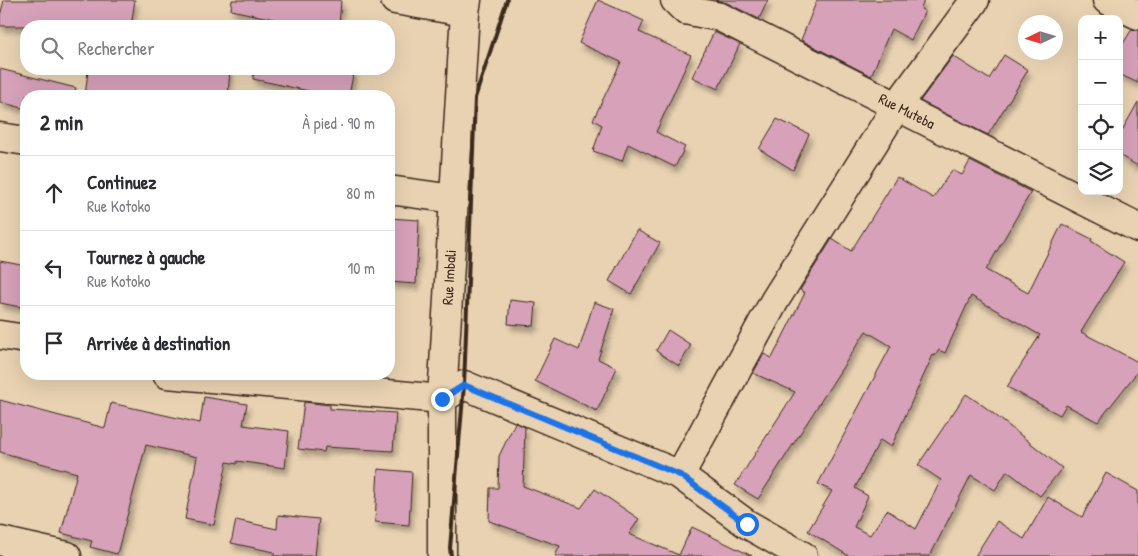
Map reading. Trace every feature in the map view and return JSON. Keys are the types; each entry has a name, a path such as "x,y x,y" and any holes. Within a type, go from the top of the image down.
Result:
{"street":[{"path":"395,0 466,6"},
{"name":"Rue Muteba","path":"675,0 685,10 720,17 1138,228"},
{"path":"680,475 776,300 897,106 975,0"},
{"path":"1107,0 1138,14"},
{"name":"Rue Imbali","path":"442,556 442,399 466,6"},
{"path":"0,137 20,140"},
{"path":"395,191 454,199"},
{"path":"0,335 20,338"},
{"path":"233,380 442,399 464,385 680,475 747,524 803,556"},
{"path":"0,541 67,556"}],"building":[{"path":"4,0 135,0 132,20 20,20 20,26 0,26 0,16"},
{"path":"232,0 341,0 339,20 278,20 231,10"},
{"path":"598,0 644,21 639,32 691,55 656,132 685,147 675,167 628,144 622,161 593,151 602,125 593,120 621,62 579,43"},
{"path":"715,0 768,0 759,19 727,3"},
{"path":"817,0 924,0 921,9 925,11 911,40 891,29 871,76 801,40"},
{"path":"1132,29 1138,30 1138,83 1123,76 1123,44"},
{"path":"714,32 740,44 718,89 692,77"},
{"path":"1004,55 1028,70 988,135 920,101 953,56 989,79"},
{"path":"0,69 76,88 76,90 20,90 20,107 0,102"},
{"path":"88,75 230,75 228,90 86,90"},
{"path":"253,75 353,75 350,90 304,90 253,79"},
{"path":"1138,102 1138,166 1123,157 1123,129"},
{"path":"777,119 809,134 793,170 759,149"},
{"path":"970,161 1031,192 986,270 1028,293 1062,224 1092,239 1091,241 1124,262 1081,332 1138,362 1138,371 1098,422 1066,405 1060,415 1007,387 1040,335 971,296 945,353 939,350 935,356 933,355 891,447 880,440 855,488 868,496 854,527 870,535 887,510 916,529 941,480 918,465 966,394 1062,468 1040,496 1007,471 995,490 971,475 930,556 849,556 808,531 832,491 818,484 891,346 866,331 758,499 735,485 795,392 753,373 764,354 772,358 805,293 800,290 832,239 851,251 897,177 933,198 952,170 962,175"},
{"path":"395,218 419,220 416,284 395,282"},
{"path":"637,230 660,243 631,294 609,281"},
{"path":"0,261 20,265 20,307 0,303"},
{"path":"510,300 536,303 534,326 508,324"},
{"path":"594,302 614,309 598,359 617,368 597,411 535,381 555,339 579,350"},
{"path":"668,330 691,345 679,366 656,351"},
{"path":"204,397 247,404 243,425 289,431 285,468 237,461 237,464 227,462 214,525 185,519 197,457 146,445 117,554 90,547 92,541 61,533 77,473 0,452 0,400 105,428 111,403 200,423"},
{"path":"304,402 330,405 330,409 396,413 393,451 325,447 324,452 298,449"},
{"path":"515,423 525,427 523,486 581,508 595,489 639,519 629,534 679,555 692,527 752,556 555,556 560,546 489,521 490,488 498,488 499,456"},
{"path":"378,469 412,472 409,525 375,522"},
{"path":"1106,473 1138,491 1138,556 975,556 997,521 1024,539 1048,497 1082,517"},
{"path":"278,515 319,519 315,556 274,556 274,552 231,543 236,520 277,529"}],"railway":[{"path":"451,556 450,548 464,385 475,98 507,0"}],"route":[{"path":"442,399 464,385 680,475 747,524"}]}
